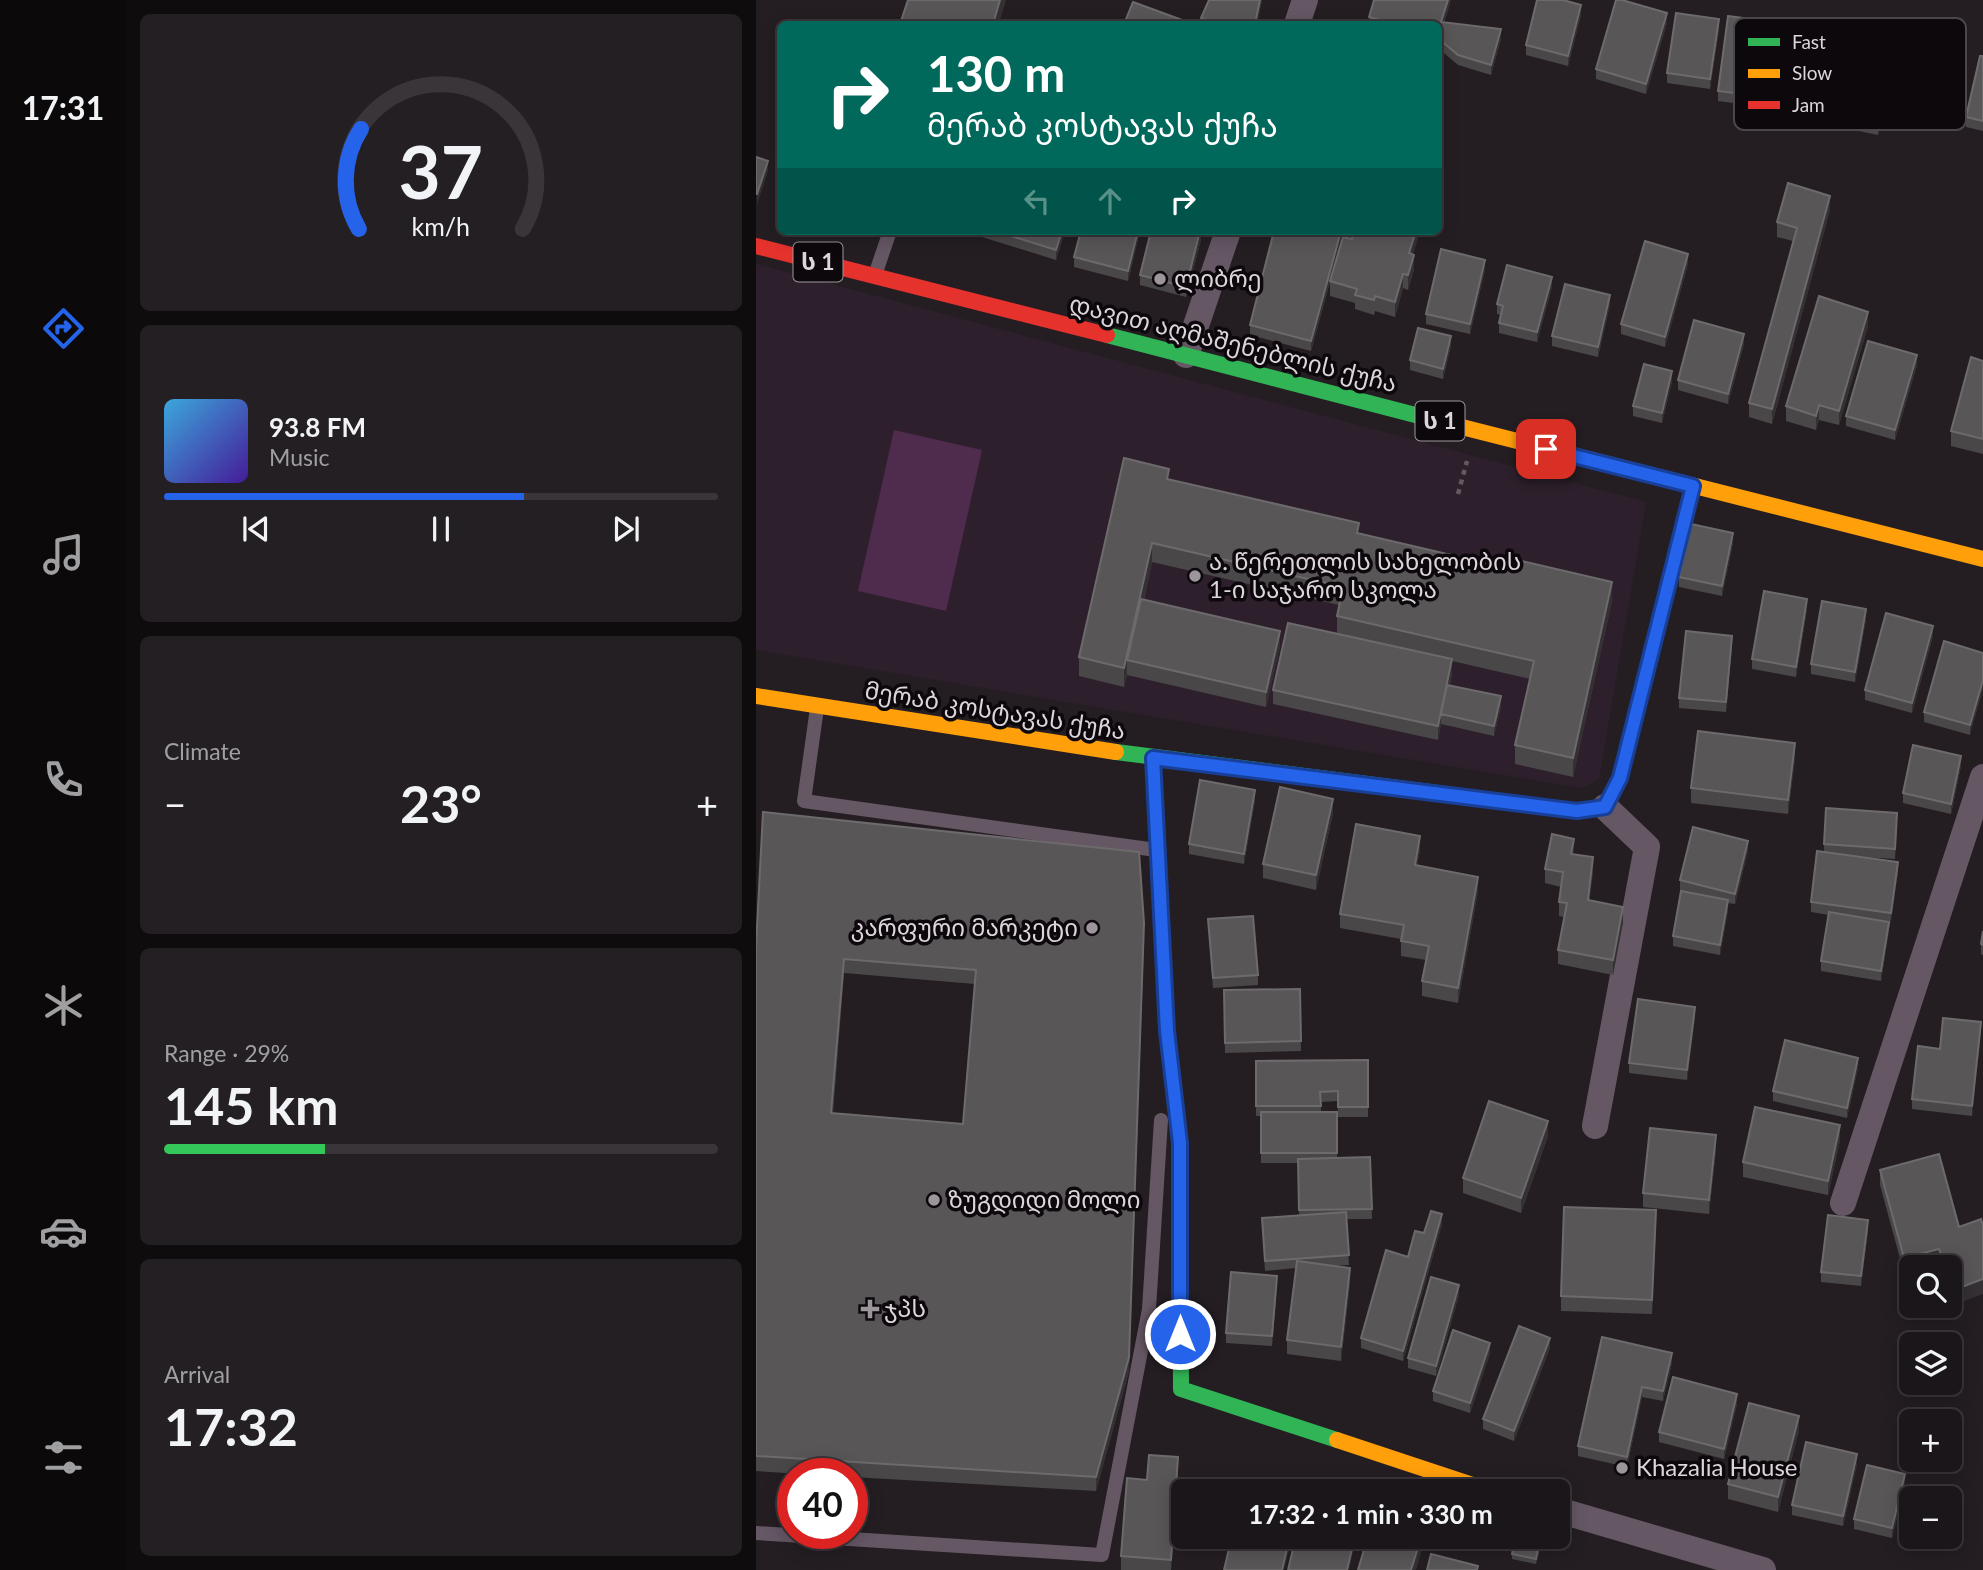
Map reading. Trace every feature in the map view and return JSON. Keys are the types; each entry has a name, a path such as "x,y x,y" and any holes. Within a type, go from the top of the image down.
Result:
{"main road":[{"name":"დავით აღმაშენებლის ქუჩა","path":"756,246 1983,559"},
{"path":"1605,807 1620,778 1693,486"},
{"name":"მერაბ კოსტავას ქუჩა","path":"756,696 1153,758 1577,811 1605,807"},
{"path":"1153,758 1167,1031 1180,1143 1181,1389 1455,1479"}],"street":[{"path":"1298,21 1305,0"},
{"path":"1186,355 1227,235"},
{"path":"1843,1203 1983,777"},
{"path":"1595,1126 1647,847 1605,807"},
{"path":"1570,1514 1763,1570"}],"lane":[{"path":"875,276 889,235"},
{"path":"818,706 804,800 1157,850"},
{"path":"756,1533 1101,1555 1149,1309 1167,1031"}],"shaded area":[{"name":"ა. წერეთლის სახელობის 1-ი საჯარო სკოლა","path":"756,264 1646,502 1599,779 1582,788 756,650"},
{"path":"894,430 982,450 946,611 858,591"}],"building":[{"path":"908,0 1000,0 994,21 901,21"},
{"path":"1209,0 1260,0 1256,21 1210,21 1201,18"},
{"path":"1374,0 1448,0 1441,21 1384,21 1369,17"},
{"path":"1537,0 1563,0 1581,5 1568,56 1526,45"},
{"path":"1616,0 1667,13 1646,84 1596,69"},
{"path":"1133,2 1185,21 1125,21"},
{"path":"1676,13 1719,19 1710,79 1667,73"},
{"path":"1728,16 1744,18 1734,18 1734,93 1718,91"},
{"path":"1442,22 1501,29 1491,65 1458,55 1442,41"},
{"path":"1980,56 1983,56 1983,121 1966,117"},
{"path":"756,157 768,161 757,194 756,194"},
{"path":"1788,183 1830,196 1772,409 1749,403 1797,228 1777,222"},
{"path":"1008,235 1061,235 1056,250"},
{"path":"1080,235 1137,235 1128,271 1074,257"},
{"path":"1150,235 1199,235 1186,287 1140,275"},
{"path":"1273,235 1340,235 1311,341 1250,325"},
{"path":"1353,235 1415,235 1409,253 1414,255 1408,275 1403,274 1395,302 1375,296 1374,300 1355,295 1357,289 1330,281 1343,237 1352,239"},
{"path":"1645,241 1688,254 1665,337 1621,324"},
{"path":"1441,249 1485,260 1470,324 1426,314"},
{"path":"1507,265 1552,277 1537,332 1499,323 1503,306 1497,304"},
{"path":"1565,284 1610,295 1598,347 1552,336"},
{"path":"1819,296 1868,312 1839,411 1819,405 1816,416 1786,406"},
{"path":"1694,320 1744,334 1728,394 1678,380"},
{"path":"1418,328 1451,336 1443,369 1410,360"},
{"path":"1868,341 1917,355 1895,430 1846,416"},
{"path":"1971,357 1983,361 1983,439 1951,431"},
{"path":"1644,364 1672,371 1662,413 1633,406"},
{"path":"1124,458 1169,469 1167,479 1359,523 1357,533 1507,568 1509,558 1612,582 1573,758 1515,745 1534,661 1337,616 1343,587 1152,543 1124,668 1079,657"},
{"path":"1691,524 1733,533 1722,586 1679,577"},
{"path":"1764,591 1807,599 1796,667 1752,659"},
{"path":"1141,599 1280,631 1266,692 1127,660"},
{"path":"1822,601 1866,609 1855,672 1811,664"},
{"path":"1886,613 1933,626 1912,703 1865,690"},
{"path":"1288,623 1452,659 1438,726 1273,690"},
{"path":"1686,631 1732,636 1726,702 1679,698"},
{"path":"1944,641 1983,653 1983,680 1970,725 1924,712"},
{"path":"1447,685 1501,696 1494,726 1441,714"},
{"path":"1698,731 1795,743 1788,800 1691,788"},
{"path":"1913,745 1961,756 1951,804 1903,793"},
{"path":"1200,780 1255,790 1244,854 1189,844"},
{"path":"1280,787 1333,799 1316,875 1263,864"},
{"path":"1826,808 1897,813 1895,849 1824,844"},
{"path":"763,812 1139,852 1144,923 1129,1357 1096,1477 868,1463 868,1458 756,1456 756,947","holes":["844,959 976,970 963,1124 831,1113"]},
{"path":"1356,824 1420,836 1415,865 1478,877 1458,988 1422,981 1429,946 1401,941 1404,925 1340,914"},
{"path":"1693,827 1748,841 1735,894 1680,880"},
{"path":"1552,834 1574,839 1571,854 1593,857 1588,900 1623,907 1613,960 1558,950 1567,903 1559,902 1563,872 1545,869"},
{"path":"1817,851 1898,862 1891,913 1811,902"},
{"path":"1681,891 1728,900 1720,945 1673,936"},
{"path":"1829,912 1889,922 1881,971 1821,961"},
{"path":"1253,916 1258,975 1213,978 1208,919"},
{"path":"1300,989 1301,1041 1225,1043 1224,990"},
{"path":"1638,999 1695,1007 1687,1070 1629,1063"},
{"path":"1943,1018 1981,1022 1972,1106 1912,1099 1918,1046 1940,1049"},
{"path":"1785,1040 1858,1058 1847,1108 1773,1091"},
{"path":"1368,1060 1368,1107 1338,1107 1338,1091 1320,1092 1321,1106 1256,1106 1256,1061"},
{"path":"1489,1101 1548,1121 1521,1198 1463,1178"},
{"path":"1755,1107 1840,1125 1828,1181 1743,1162"},
{"path":"1261,1112 1337,1112 1337,1153 1261,1153"},
{"path":"1650,1128 1716,1135 1709,1200 1643,1193"},
{"path":"1939,1154 1959,1227 1981,1219 1983,1279 1962,1287 1962,1255 1941,1255 1939,1249 1903,1255 1880,1170"},
{"path":"1370,1157 1372,1209 1299,1210 1298,1159"},
{"path":"1564,1207 1656,1210 1652,1300 1561,1296"},
{"path":"1431,1211 1442,1214 1403,1351 1361,1338 1386,1250 1408,1257 1415,1231 1424,1233"},
{"path":"1346,1212 1349,1255 1265,1261 1262,1218"},
{"path":"1828,1215 1868,1220 1861,1276 1821,1272"},
{"path":"1297,1261 1350,1268 1341,1347 1287,1340"},
{"path":"1231,1272 1277,1276 1272,1336 1226,1333"},
{"path":"1431,1277 1459,1285 1436,1366 1408,1358"},
{"path":"1519,1326 1550,1338 1514,1431 1483,1419"},
{"path":"1453,1330 1490,1343 1470,1403 1433,1391"},
{"path":"1602,1337 1672,1353 1663,1391 1642,1387 1627,1457 1578,1446"},
{"path":"1673,1377 1737,1394 1724,1449 1659,1432"},
{"path":"1749,1403 1799,1416 1778,1497 1728,1484"},
{"path":"1806,1442 1857,1454 1843,1516 1792,1505"},
{"path":"1149,1455 1178,1457 1177,1479 1171,1479 1171,1560 1121,1556 1127,1478 1147,1480"},
{"path":"1867,1465 1905,1474 1902,1486 1899,1486 1899,1499 1892,1528 1854,1519"},
{"path":"1229,1549 1287,1549 1282,1570 1224,1570"},
{"path":"1293,1549 1352,1549 1347,1570 1288,1570"},
{"path":"1364,1549 1418,1549 1411,1570 1358,1570"},
{"path":"1513,1549 1538,1549 1536,1559 1512,1554"},
{"path":"1431,1554 1478,1566 1477,1570 1427,1570"}],"traffic: fast":[{"path":"1107,335 1450,424"},
{"path":"1116,752 1578,811 1605,807 1620,778 1650,659"},
{"path":"1175,1097 1180,1143 1181,1389 1337,1440"}],"traffic: slow":[{"path":"1450,424 1983,559"},
{"path":"1650,659 1693,486"},
{"path":"756,696 1116,752"},
{"path":"1153,758 1167,1031 1175,1097"},
{"path":"1337,1440 1455,1479"}],"traffic: jam":[{"path":"756,246 1107,335"}],"place":[{"name":"ლიბრე","path":"1160,279"},
{"name":"ა. წერეთლის სახელობის 1-ი საჯარო სკოლა","path":"1195,576"},
{"name":"კარფური მარკეტი","path":"1092,928"},
{"name":"ზუგდიდი მოლი","path":"934,1200"},
{"name":"ჯპს","path":"870,1309"},
{"name":"Khazalia House","path":"1622,1468"}],"route":[{"path":"1180,1334 1180,1143 1167,1031 1153,758 1577,811 1605,807 1620,778 1693,486 1546,449"}]}
